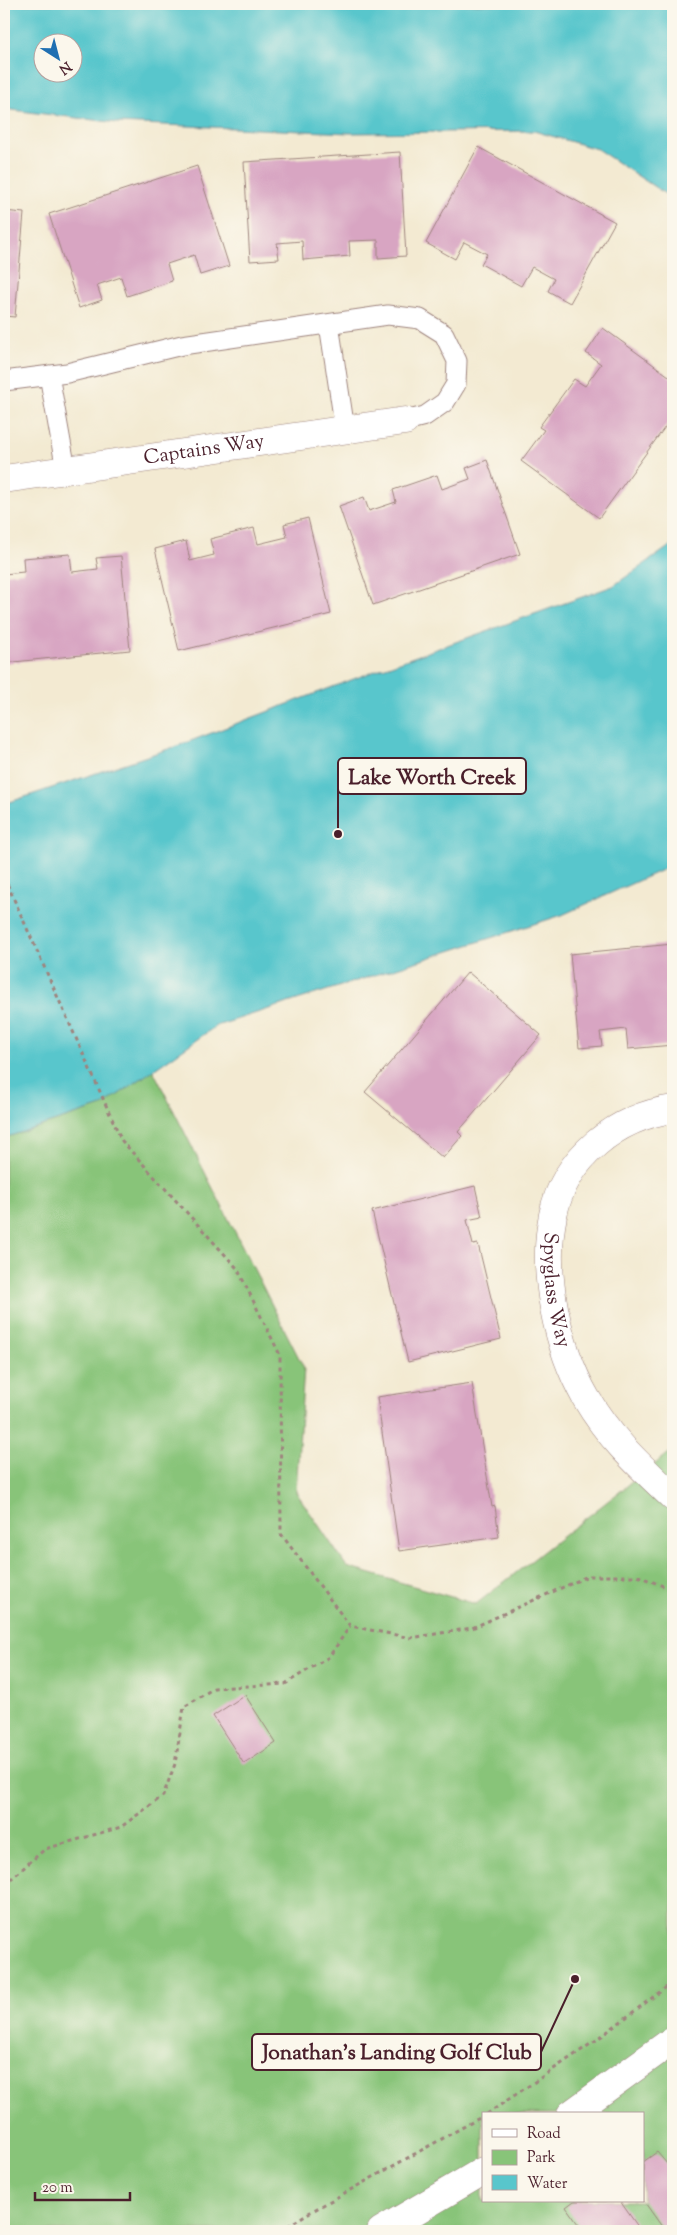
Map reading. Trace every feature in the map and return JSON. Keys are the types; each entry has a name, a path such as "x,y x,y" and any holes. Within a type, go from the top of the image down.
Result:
{"street":[{"name":"Captains Way","path":"4,479 405,421"},
{"name":"Spyglass Way","path":"673,1109 648,1114 626,1123 606,1135 588,1151 573,1170 561,1191 553,1214 550,1237 551,1287 559,1332 566,1355 586,1397 611,1436 626,1454 673,1496"},
{"path":"574,2112 673,2040"},
{"path":"381,2231 482,2172"}],"lane":[{"path":"4,381 49,375 182,345 388,315 420,319 444,334 456,361 456,384 445,402 425,416 405,421"},
{"path":"329,324 344,430"},
{"path":"49,375 66,470"}],"path":[{"path":"4,877 122,1141 237,1268 280,1355 280,1534 350,1626 410,1638 472,1628 588,1576 638,1576 673,1590"},
{"path":"4,1885 45,1849 121,1827 163,1796 175,1764 184,1706 214,1688 285,1684 328,1657 350,1626"},
{"path":"490,2112 595,2041 673,1982"},
{"path":"281,2231 305,2215 482,2117"}],"green space":[{"path":"153,1070 304,1368 296,1492 347,1567 476,1604 673,1450 673,2231 4,2231 4,1138 102,1106"}],"water":[{"path":"4,4 673,4 673,199 597,149 534,131 350,133 118,123 4,109"},
{"path":"673,544 673,865 562,915 216,1026 102,1106 4,1138 4,804 180,745 380,669 613,586"}],"building":[{"path":"478,147 615,222 570,303 548,291 554,279 532,267 521,286 481,264 487,254 464,242 455,259 426,243"},
{"path":"400,152 406,256 378,258 378,240 349,241 350,256 303,260 302,241 277,243 279,259 250,261 244,162"},
{"path":"197,166 229,266 200,275 194,255 167,264 172,281 127,296 121,277 97,285 102,300 79,308 49,214"},
{"path":"4,211 24,213 15,317 4,316"},
{"path":"603,328 673,379 673,416 599,518 521,461 544,430 539,427 574,379 585,386 601,364 586,353"},
{"path":"487,460 520,554 373,605 339,506 364,497 369,511 396,502 393,490 437,475 442,489 470,479 466,468"},
{"path":"308,518 331,614 179,651 155,549 186,541 190,561 214,555 210,539 254,528 258,544 287,537 284,524"},
{"path":"70,554 72,572 98,569 96,558 121,556 130,650 4,663 4,574 24,572 23,558"},
{"path":"673,944 673,1045 628,1049 626,1029 600,1032 602,1046 579,1048 570,954"},
{"path":"468,972 541,1035 458,1132 462,1136 443,1158 365,1092"},
{"path":"475,1186 482,1217 467,1220 473,1245 478,1244 501,1339 408,1362 372,1211"},
{"path":"472,1383 492,1507 495,1506 499,1537 399,1551 377,1397"},
{"path":"245,1695 276,1743 244,1764 213,1716"},
{"path":"657,2152 673,2171 673,2231 665,2231 644,2201 644,2161"},
{"path":"573,2202 621,2202 641,2231 583,2231 566,2207"}],"place":[{"name":"Lake Worth Creek","path":"338,834"},
{"name":"Jonathan's Landing Golf Club","path":"575,1979"}]}
